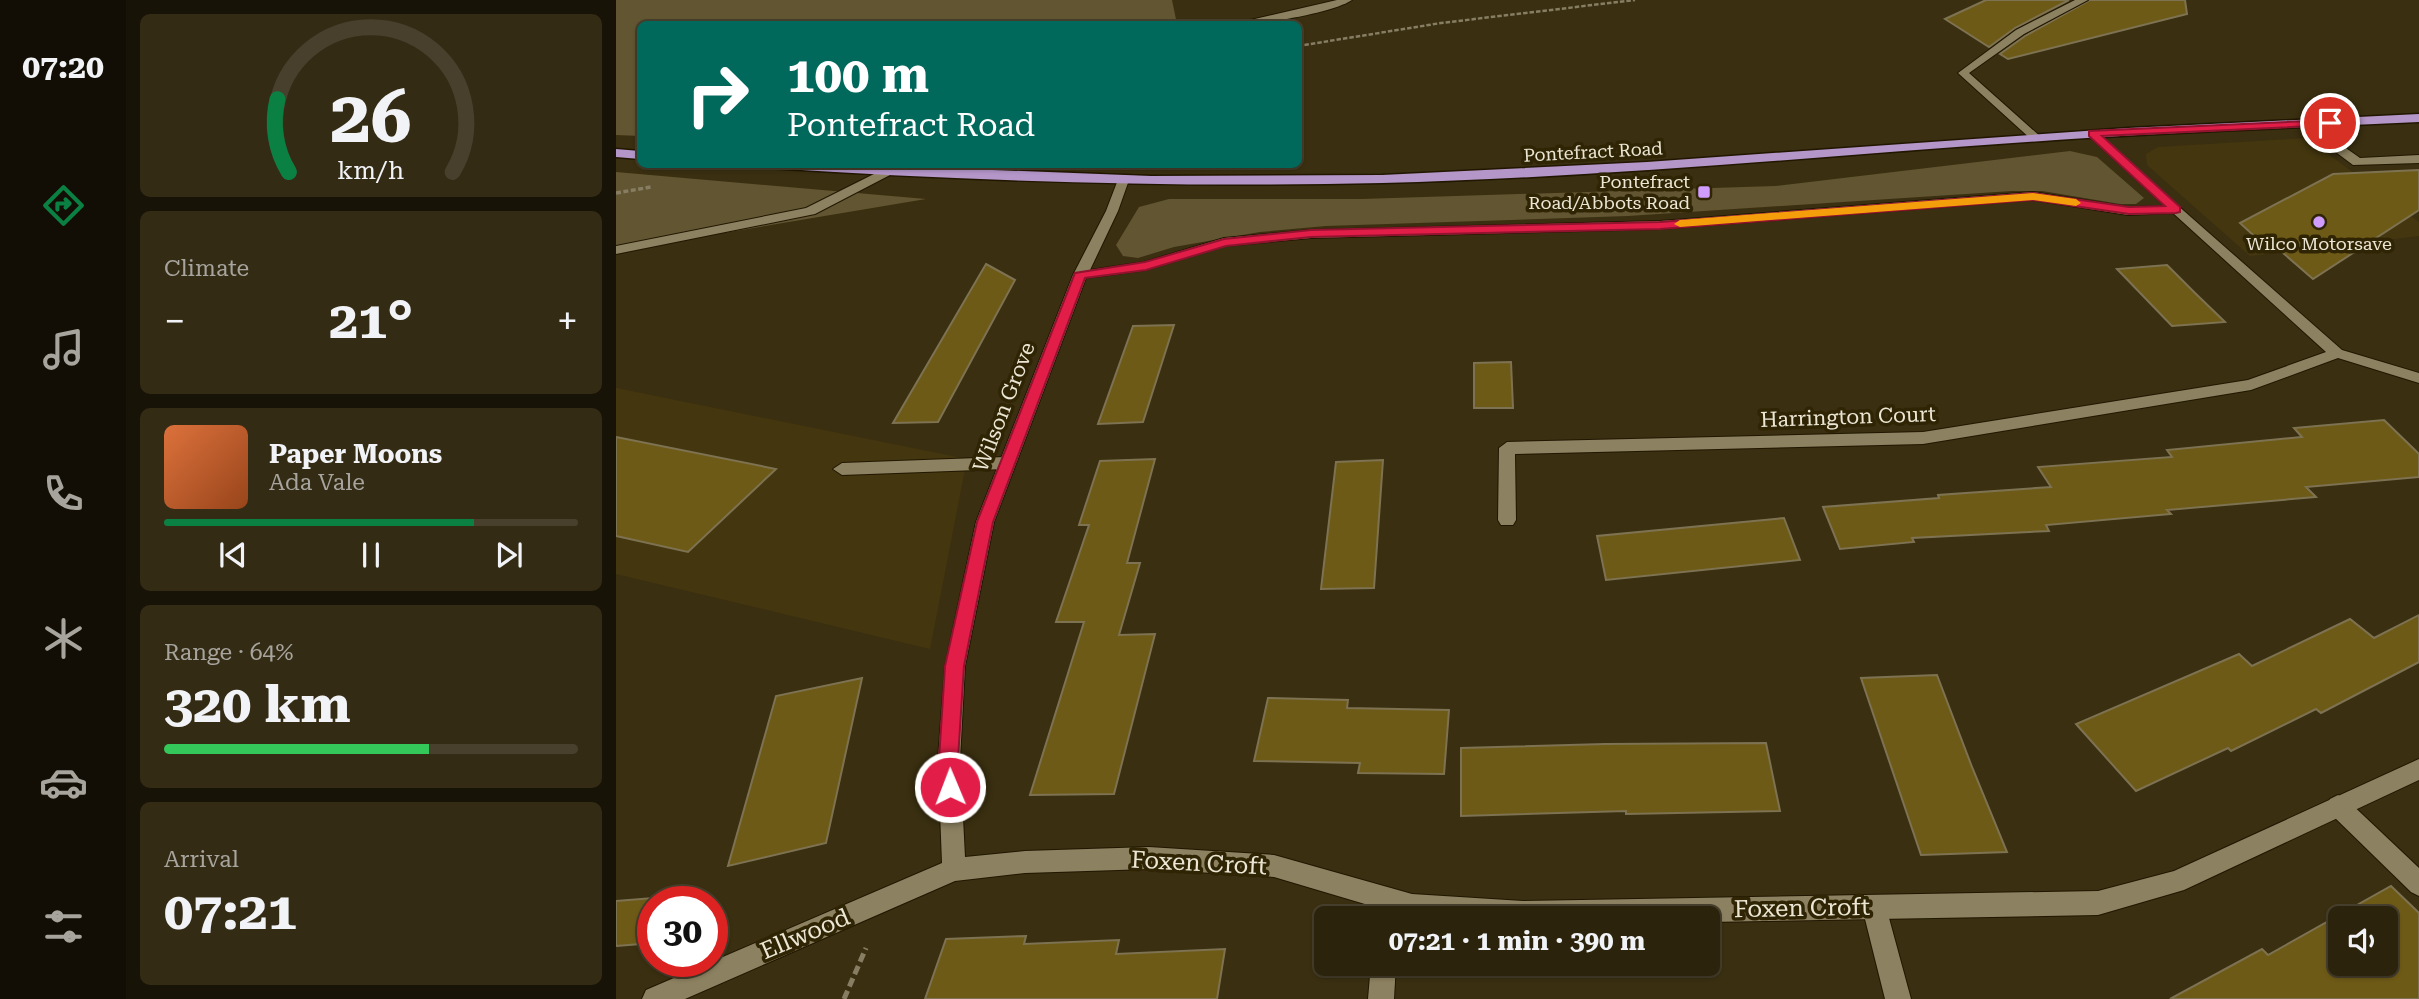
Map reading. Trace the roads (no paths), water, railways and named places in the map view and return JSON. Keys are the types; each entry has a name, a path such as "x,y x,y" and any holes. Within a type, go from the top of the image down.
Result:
{"highway":[{"name":"Pontefract Road","path":"820,168 886,173 1123,180 1258,181 1514,174 1753,160 2093,134 2419,118"},
{"path":"616,153 637,154"}],"street":[{"path":"1254,21 1322,8 1347,0"},
{"path":"2036,138 1963,73 2000,43 2046,16 2083,0"},
{"path":"2305,124 2357,162 2419,159"},
{"path":"2093,134 2337,354 2419,379"},
{"path":"616,250 810,211 886,173"},
{"name":"Wilson Grove","path":"954,870 948,759 954,666 985,522 1005,463 1080,275 1112,211 1123,180"},
{"path":"1080,275 1146,266 1224,242 1311,234 1660,225 2033,196 2129,211 2176,209"},
{"name":"Harrington Court","path":"1507,520 1507,449 1923,438 2251,385 2337,354"},
{"path":"842,469 1005,463"},
{"name":"Foxen Croft","path":"1720,910 2098,903 2176,882 2419,769"},
{"path":"2338,806 2419,884"},
{"name":"Foxen Croft","path":"954,870 1086,858 1212,860 1274,866 1381,906"},
{"name":"Ellwood","path":"655,999 954,870"},
{"path":"1874,907 1898,999"},
{"path":"1381,999 1383,976"}],"place":[{"name":"Pontefract Road/Abbots Road","path":"1704,192"},
{"name":"Wilco Motorsave","path":"2319,222"}]}
